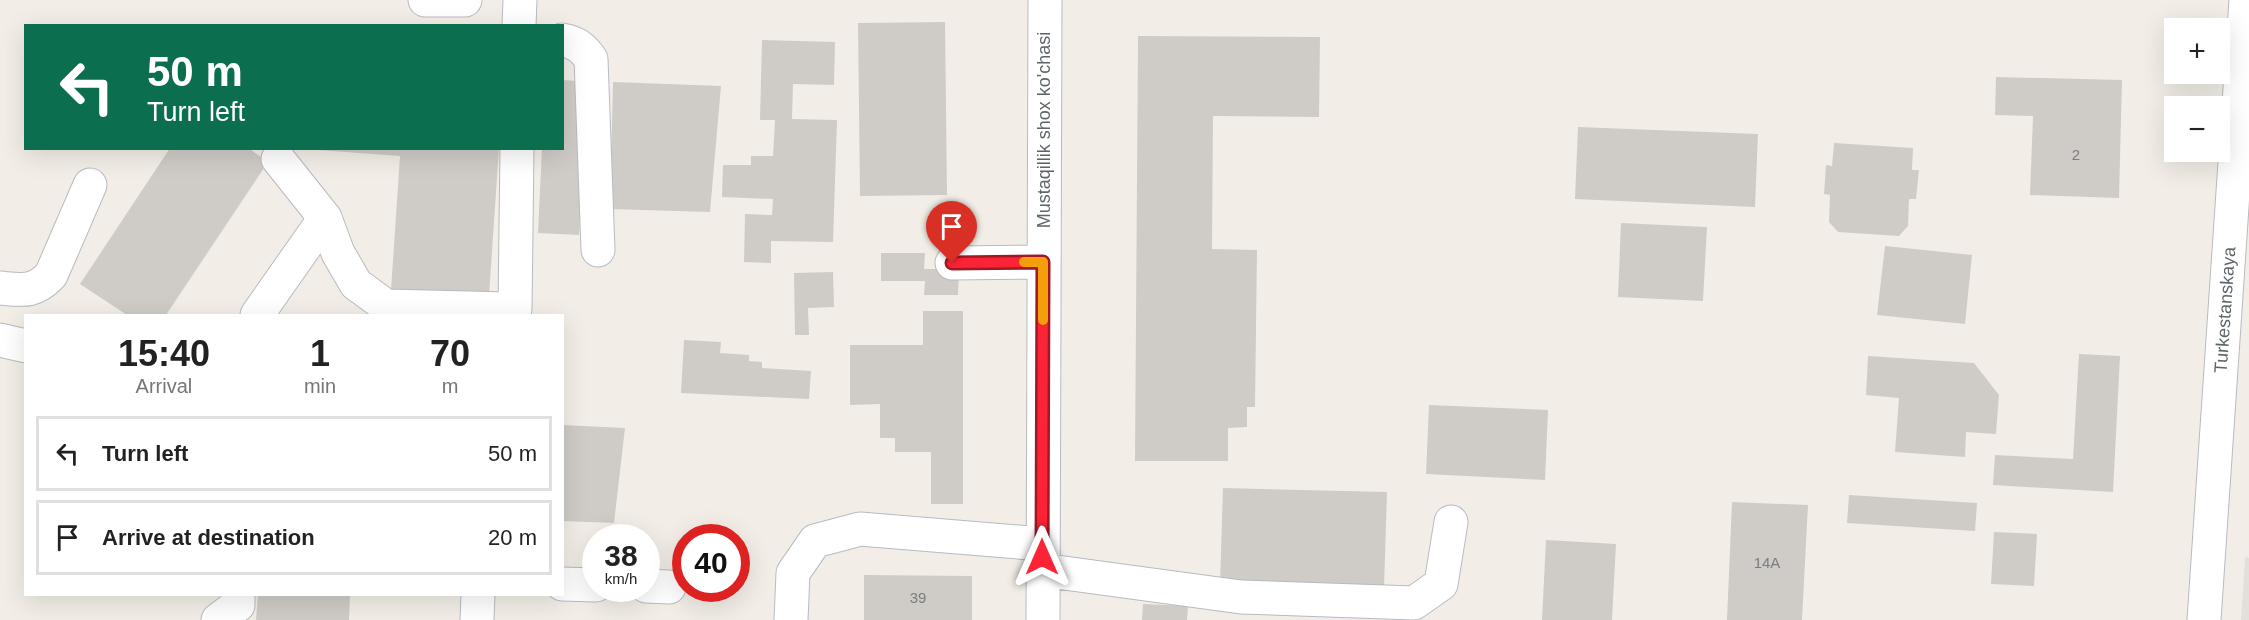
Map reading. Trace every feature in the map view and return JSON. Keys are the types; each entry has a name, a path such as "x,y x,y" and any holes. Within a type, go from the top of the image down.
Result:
{"street":[{"path":"425,0 465,0"},
{"path":"519,24 520,0"},
{"name":"Mustaqillik shox ko'chasi","path":"1043,620 1045,0"},
{"name":"Turkestanskaya","path":"2204,620 2246,0"},
{"path":"564,40 573,42 591,59 598,250"},
{"path":"278,159 325,218 338,253 356,285 386,306 514,312 518,150"},
{"path":"0,288 27,291 42,285 51,275 90,184"},
{"path":"258,314 325,218"},
{"path":"952,263 1043,262"},
{"path":"0,340 24,346"},
{"path":"791,620 793,573 815,541 861,529 1042,557 1241,597 1414,603 1441,584 1451,522"},
{"path":"564,584 582,585"},
{"path":"218,620 238,605 238,596"},
{"path":"477,620 478,596"}],"shaded area":[{"path":"2245,557 2249,558 2249,620 2241,620"}],"building":[{"path":"945,22 947,195 860,196 858,23"},
{"path":"1138,36 1320,37 1319,117 1213,116 1212,249 1257,250 1255,407 1247,407 1247,427 1228,428 1228,461 1135,461"},
{"path":"762,40 835,42 834,85 793,84 792,119 837,120 833,242 771,241 771,263 744,262 745,214 772,215 773,199 722,197 723,165 751,165 751,156 773,156 775,120 760,120"},
{"path":"1996,77 2122,80 2119,198 2030,195 2033,116 1995,115"},
{"path":"564,80 579,81 585,105 579,235 538,233 542,150 564,150"},
{"path":"613,82 721,86 710,212 610,209"},
{"path":"1578,127 1758,134 1755,207 1575,199"},
{"path":"1834,143 1913,148 1912,170 1919,170 1916,199 1909,199 1908,226 1899,236 1838,232 1829,222 1830,195 1824,194 1826,165 1832,166"},
{"path":"169,150 251,150 268,162 167,314 125,314 80,284"},
{"path":"318,150 499,150 489,296 391,290 400,156"},
{"path":"1621,223 1707,227 1703,301 1618,297"},
{"path":"1885,246 1972,255 1965,324 1877,315"},
{"path":"881,253 925,253 924,269 959,269 958,295 924,295 925,281 881,281"},
{"path":"833,272 834,307 808,308 809,335 795,335 794,273"},
{"path":"923,311 963,311 963,504 931,504 931,452 895,452 895,438 880,438 880,404 850,405 850,345 923,345"},
{"path":"684,340 721,342 720,353 749,355 749,361 762,362 762,368 811,371 809,399 681,393"},
{"path":"2079,354 2120,356 2113,492 1993,485 1995,455 2073,459"},
{"path":"1868,356 1974,363 1999,395 1996,434 1966,432 1965,457 1895,452 1899,398 1866,395"},
{"path":"1429,405 1548,410 1545,480 1426,474"},
{"path":"564,425 625,428 614,523 564,521"},
{"path":"1223,488 1387,492 1384,588 1220,584"},
{"path":"1849,495 1977,503 1975,531 1847,523"},
{"path":"1732,502 1808,505 1802,620 1727,620"},
{"path":"1994,532 2037,534 2034,586 1991,584"},
{"path":"1546,540 1616,544 1612,620 1542,620"},
{"path":"864,575 972,576 972,620 864,620"},
{"path":"258,596 350,596 349,620 256,620"},
{"path":"1143,604 1188,606 1187,620 1142,620"}],"slow traffic":[{"path":"1024,262 1043,262 1043,320"}],"route":[{"path":"952,263 1043,262 1042,557"}]}
